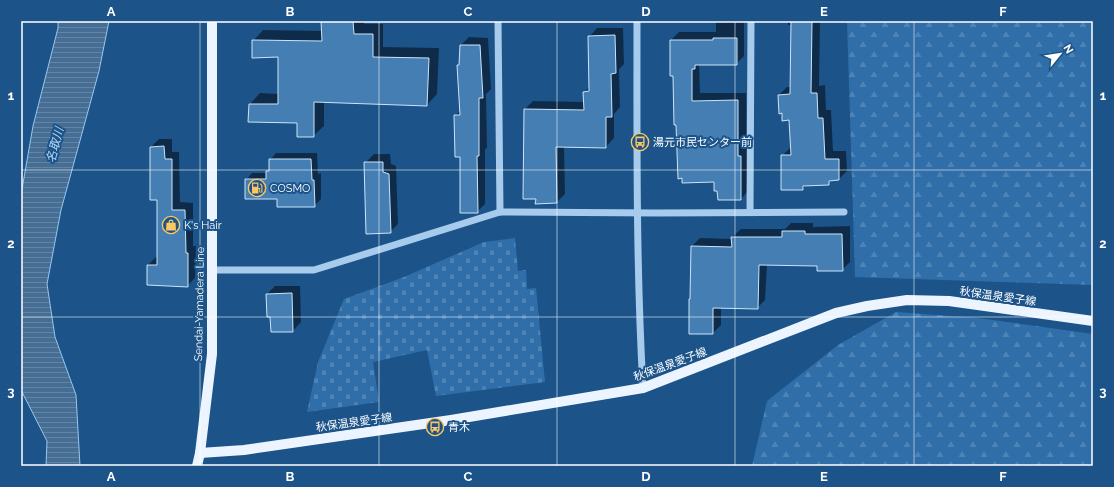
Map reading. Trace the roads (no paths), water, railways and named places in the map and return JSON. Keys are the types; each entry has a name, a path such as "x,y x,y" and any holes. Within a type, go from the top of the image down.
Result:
{"main road":[{"name":"Sendai-Yamadera Line","path":"197,466 200,453 212,354 212,21"},
{"name":"秋保温泉愛子線","path":"200,453 244,450 451,420 643,388 836,313 867,306 907,300 949,301 1093,321"}],"street":[{"path":"498,21 500,212"},
{"path":"637,21 640,345 643,388"},
{"path":"750,212 751,21"},
{"path":"212,270 314,270 500,212 844,212"}],"water":[{"name":"名取川","path":"58,21 109,21 99,71 61,210 47,284 55,337 76,395 80,466 46,466 47,441 21,390 21,195 33,126 58,28"}],"place":[{"name":"湯元市民センター前","path":"640,142"},
{"name":"COSMO","path":"257,188"},
{"name":"K's Hair","path":"171,225"},
{"name":"青木","path":"435,427"}]}
